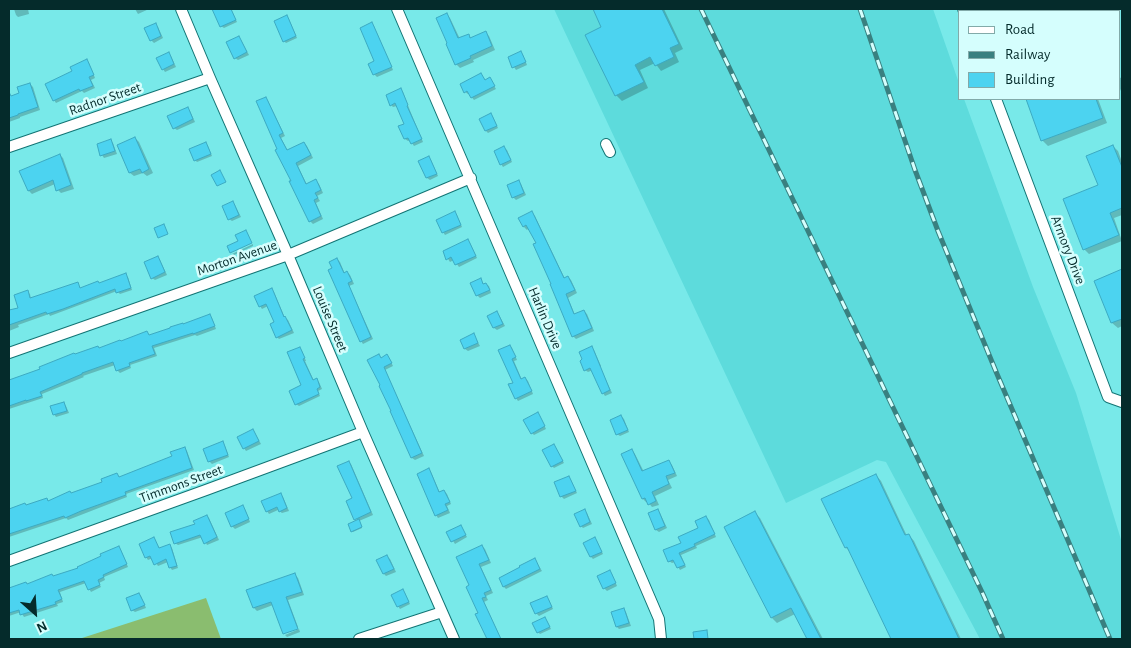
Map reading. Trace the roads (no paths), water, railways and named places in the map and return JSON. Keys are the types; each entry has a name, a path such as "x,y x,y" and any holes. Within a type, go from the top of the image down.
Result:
{"street":[{"name":"Louise Street","path":"181,9 454,639"},
{"name":"Harlin Drive","path":"397,9 659,619 661,639"},
{"name":"Radnor Street","path":"9,147 210,78"},
{"name":"Armory Drive","path":"996,100 1108,397 1122,402"},
{"name":"Morton Avenue","path":"9,353 288,255 471,178"},
{"name":"Timmons Street","path":"9,561 363,432"},
{"path":"359,639 442,612"}],"railway":[{"path":"701,9 1003,639"},
{"path":"860,9 938,231 1110,639"}]}
